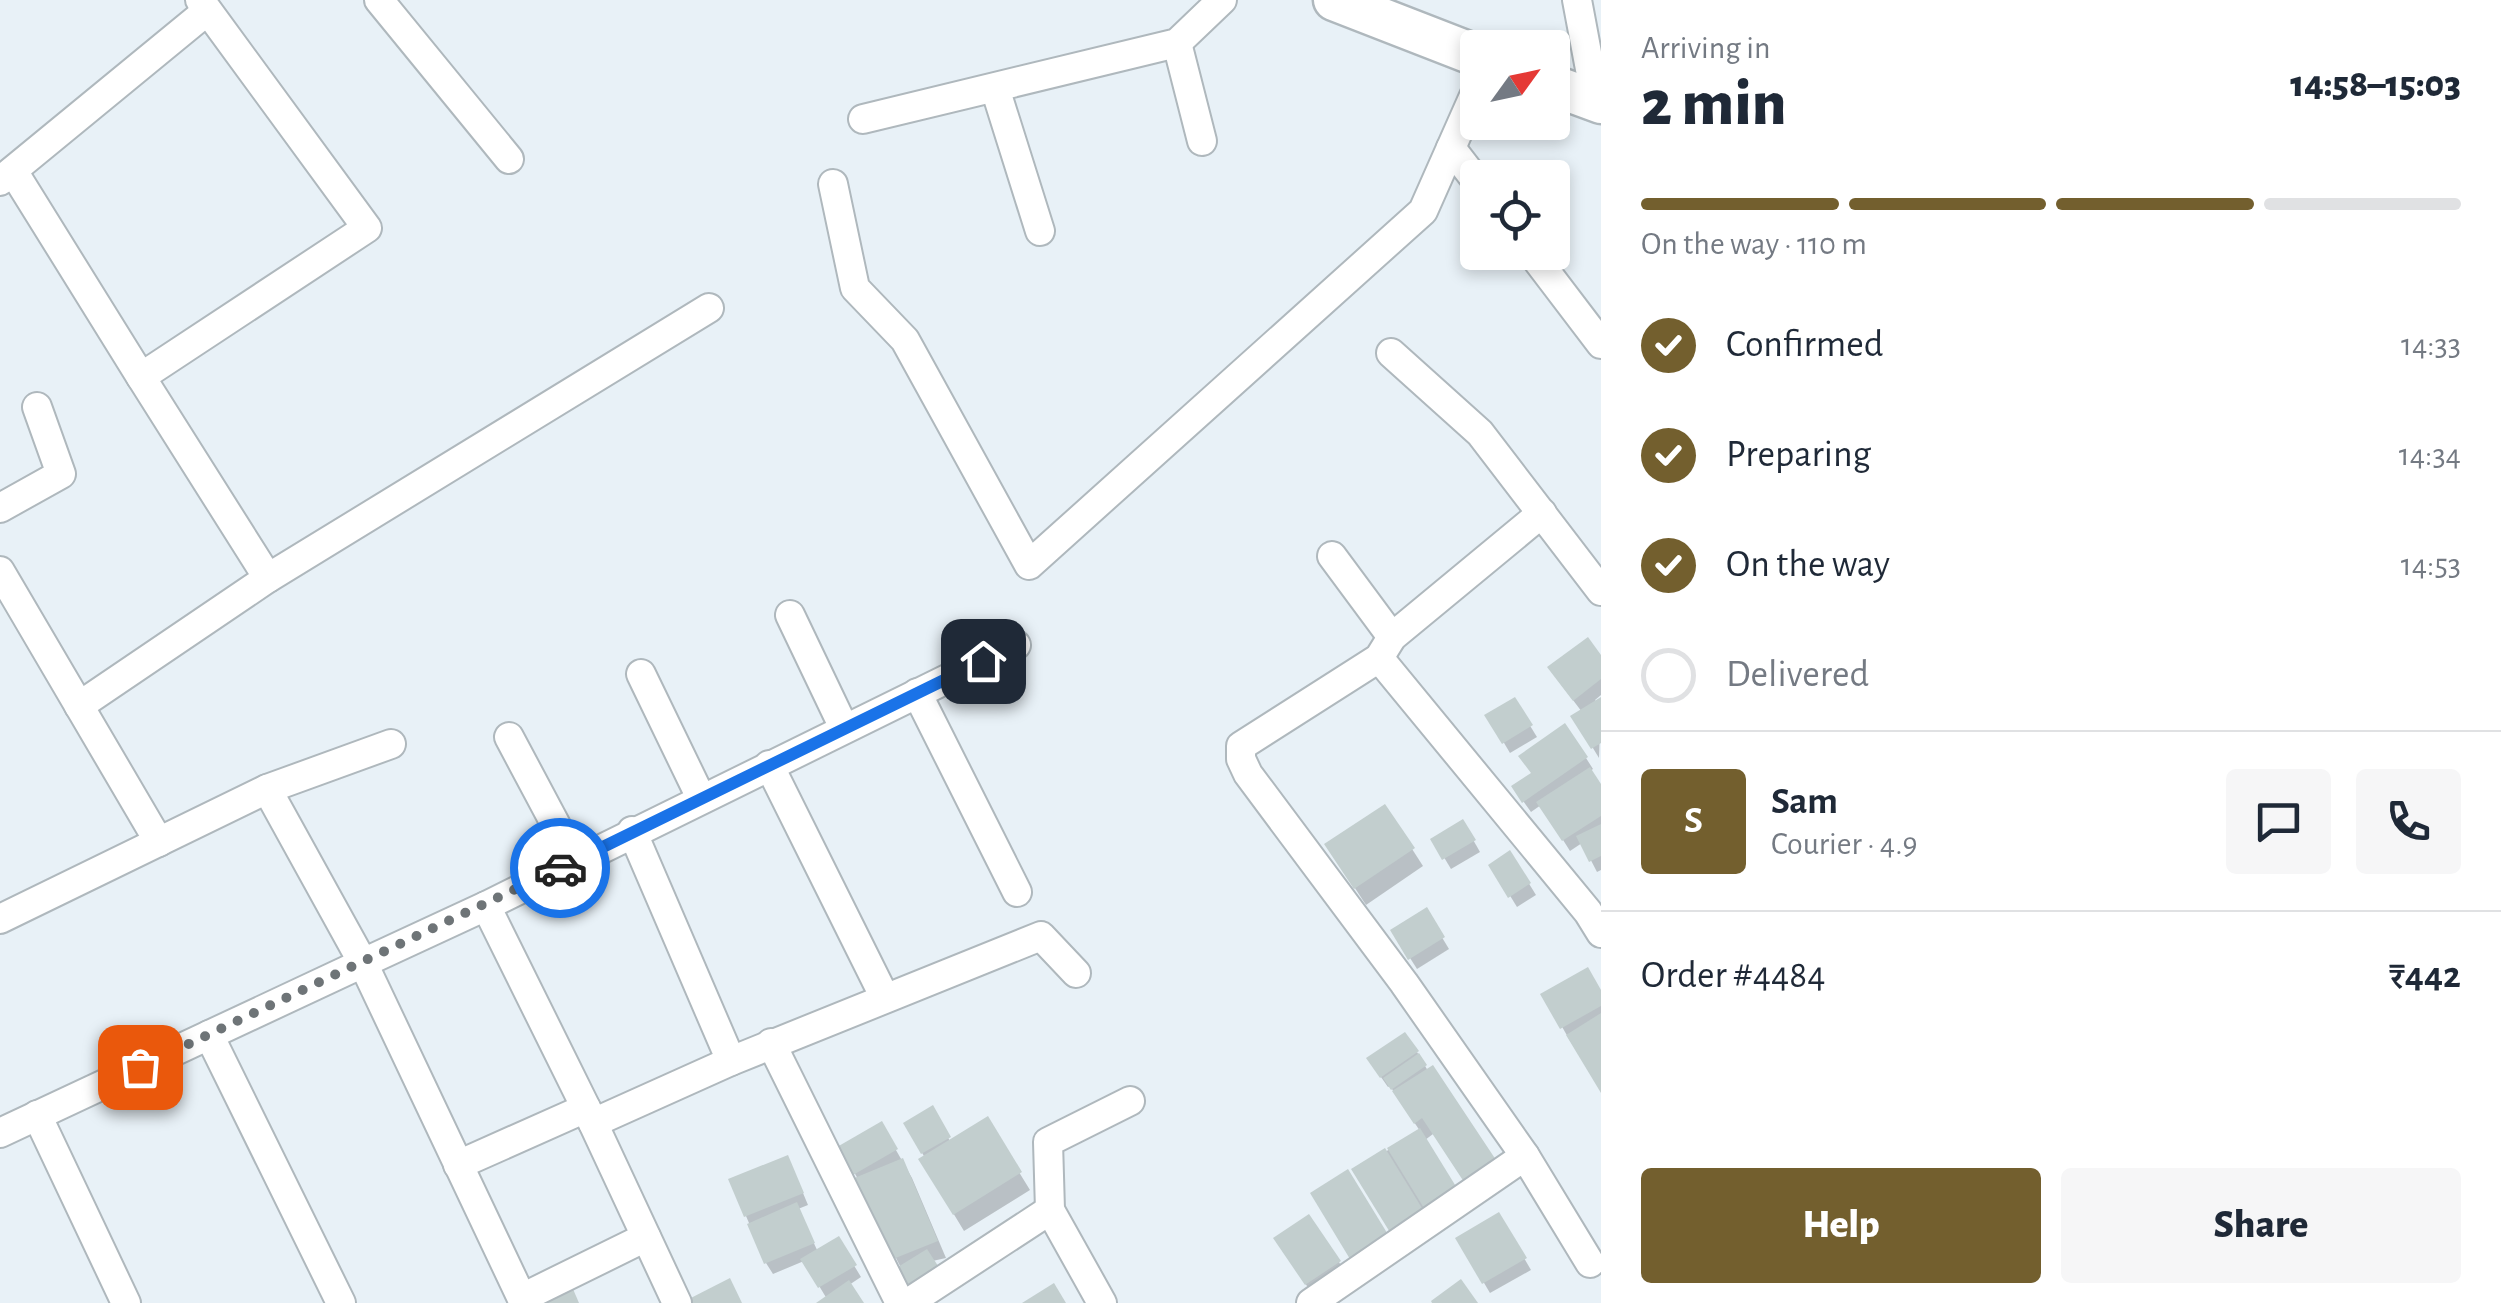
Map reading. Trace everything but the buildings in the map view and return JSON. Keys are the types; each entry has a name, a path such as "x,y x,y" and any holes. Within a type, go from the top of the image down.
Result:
{"street":[{"path":"379,0 509,158"},
{"path":"863,120 1177,43 1222,0"},
{"path":"1334,0 1460,49"},
{"path":"1577,0 1598,102"},
{"path":"141,377 366,228 204,6 6,176 141,377 268,578"},
{"path":"1177,43 1202,142"},
{"path":"995,88 1040,231"},
{"path":"1570,91 1598,102"},
{"path":"833,184 855,288 905,340 1030,564 1422,211 1460,126"},
{"path":"1450,148 1460,160"},
{"path":"1545,270 1601,344"},
{"path":"80,706 268,578 709,308"},
{"path":"1391,353 1480,433 1601,591"},
{"path":"0,508 61,474 37,407"},
{"path":"1542,514 1386,648 1242,746 1241,759 1248,774 1404,982 1525,1156 1590,1262"},
{"path":"1332,556 1386,648 1597,915"},
{"path":"0,571 159,842"},
{"path":"790,615 844,728"},
{"path":"0,1133 486,906 1016,645"},
{"path":"640,674 701,798"},
{"path":"917,693 1017,892"},
{"path":"509,737 575,860"},
{"path":"0,919 267,789 391,744"},
{"path":"769,765 885,998"},
{"path":"267,789 363,963 523,1300 646,1237"},
{"path":"632,832 730,1061"},
{"path":"486,906 677,1303"},
{"path":"458,1165 1042,936 1076,973"},
{"path":"209,1035 341,1303"},
{"path":"771,1043 900,1303"},
{"path":"1102,1303 1050,1210 1048,1142 1130,1101"},
{"path":"37,1115 126,1303"},
{"path":"1311,1303 1525,1156"},
{"path":"908,1303 1050,1210"}],"way so far":[{"path":"140,1067 560,868"}],"route":[{"path":"560,868 983,661"}]}
